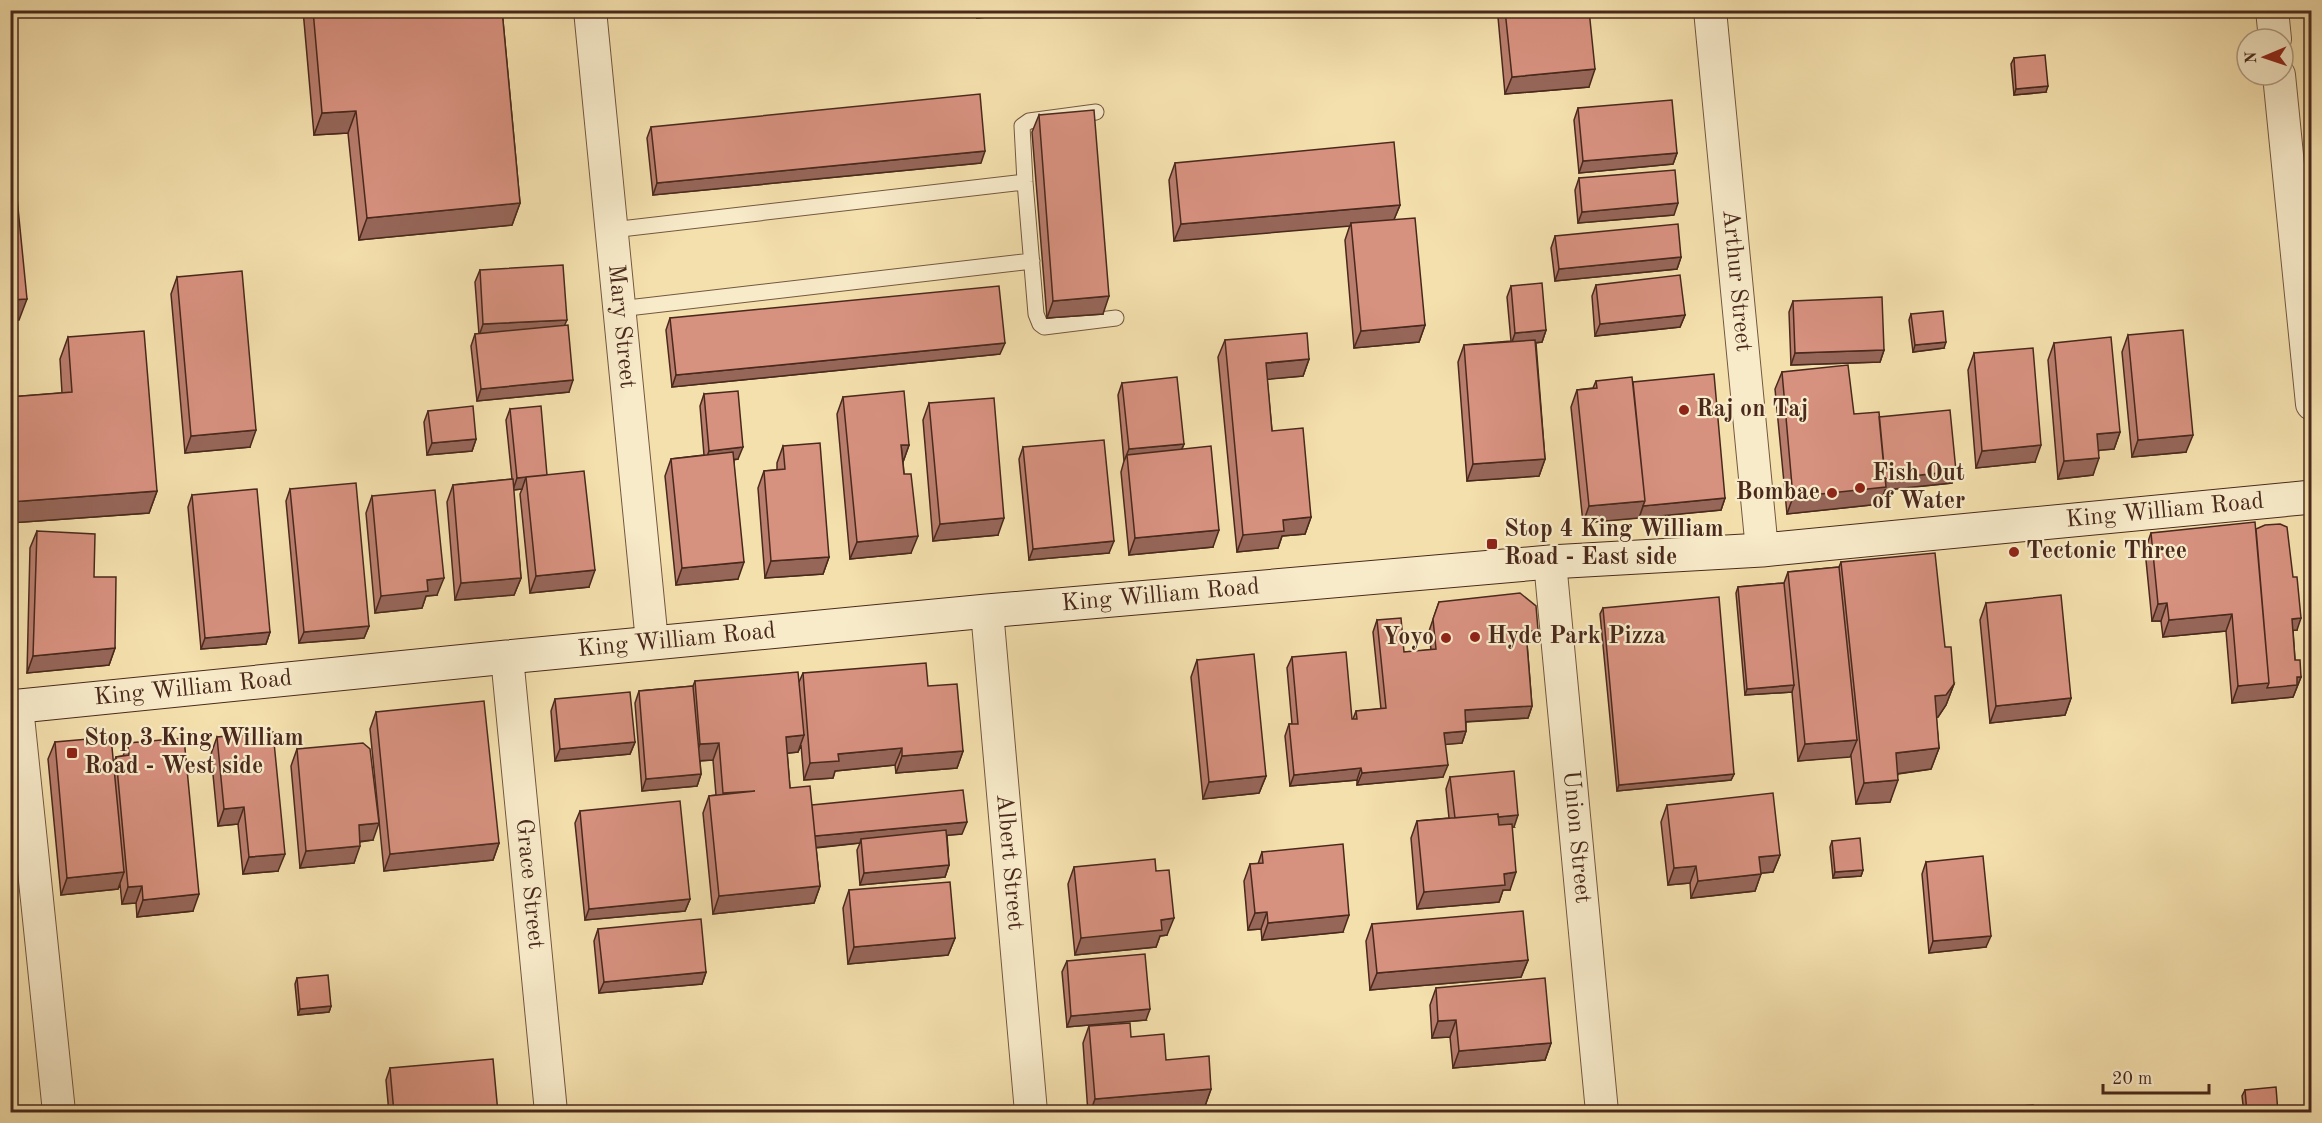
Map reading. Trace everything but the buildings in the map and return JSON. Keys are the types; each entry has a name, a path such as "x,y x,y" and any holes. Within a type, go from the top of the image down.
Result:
{"main road":[{"name":"King William Road","path":"14,707 652,642 987,611 1550,562 1762,550 2312,497"}],"street":[{"name":"Mary Street","path":"590,10 652,642"},
{"name":"Arthur Street","path":"1710,10 1762,550"},
{"path":"2272,10 2274,27"},
{"path":"2279,87 2312,404"},
{"name":"Union Street","path":"1550,562 1602,1113"},
{"name":"Albert Street","path":"987,611 1031,1113"},
{"name":"Grace Street","path":"507,657 551,1113"},
{"path":"14,707 58,1113"}],"lane":[{"path":"1096,112 1029,121 1022,126 1036,314 1040,324 1044,327 1116,318"},
{"path":"612,230 1025,182"},
{"path":"619,309 1032,261"}],"place":[{"name":"Raj on Taj","path":"1684,410"},
{"name":"Fish Out of Water","path":"1860,488"},
{"name":"Bombae","path":"1832,493"},
{"name":"Stop 4 King William Road - East side","path":"1492,544"},
{"name":"Tectonic Three","path":"2014,552"},
{"name":"Hyde Park Pizza","path":"1475,637"},
{"name":"Yoyo","path":"1446,638"},
{"name":"Stop 3 King William Road - West side","path":"72,753"}]}
